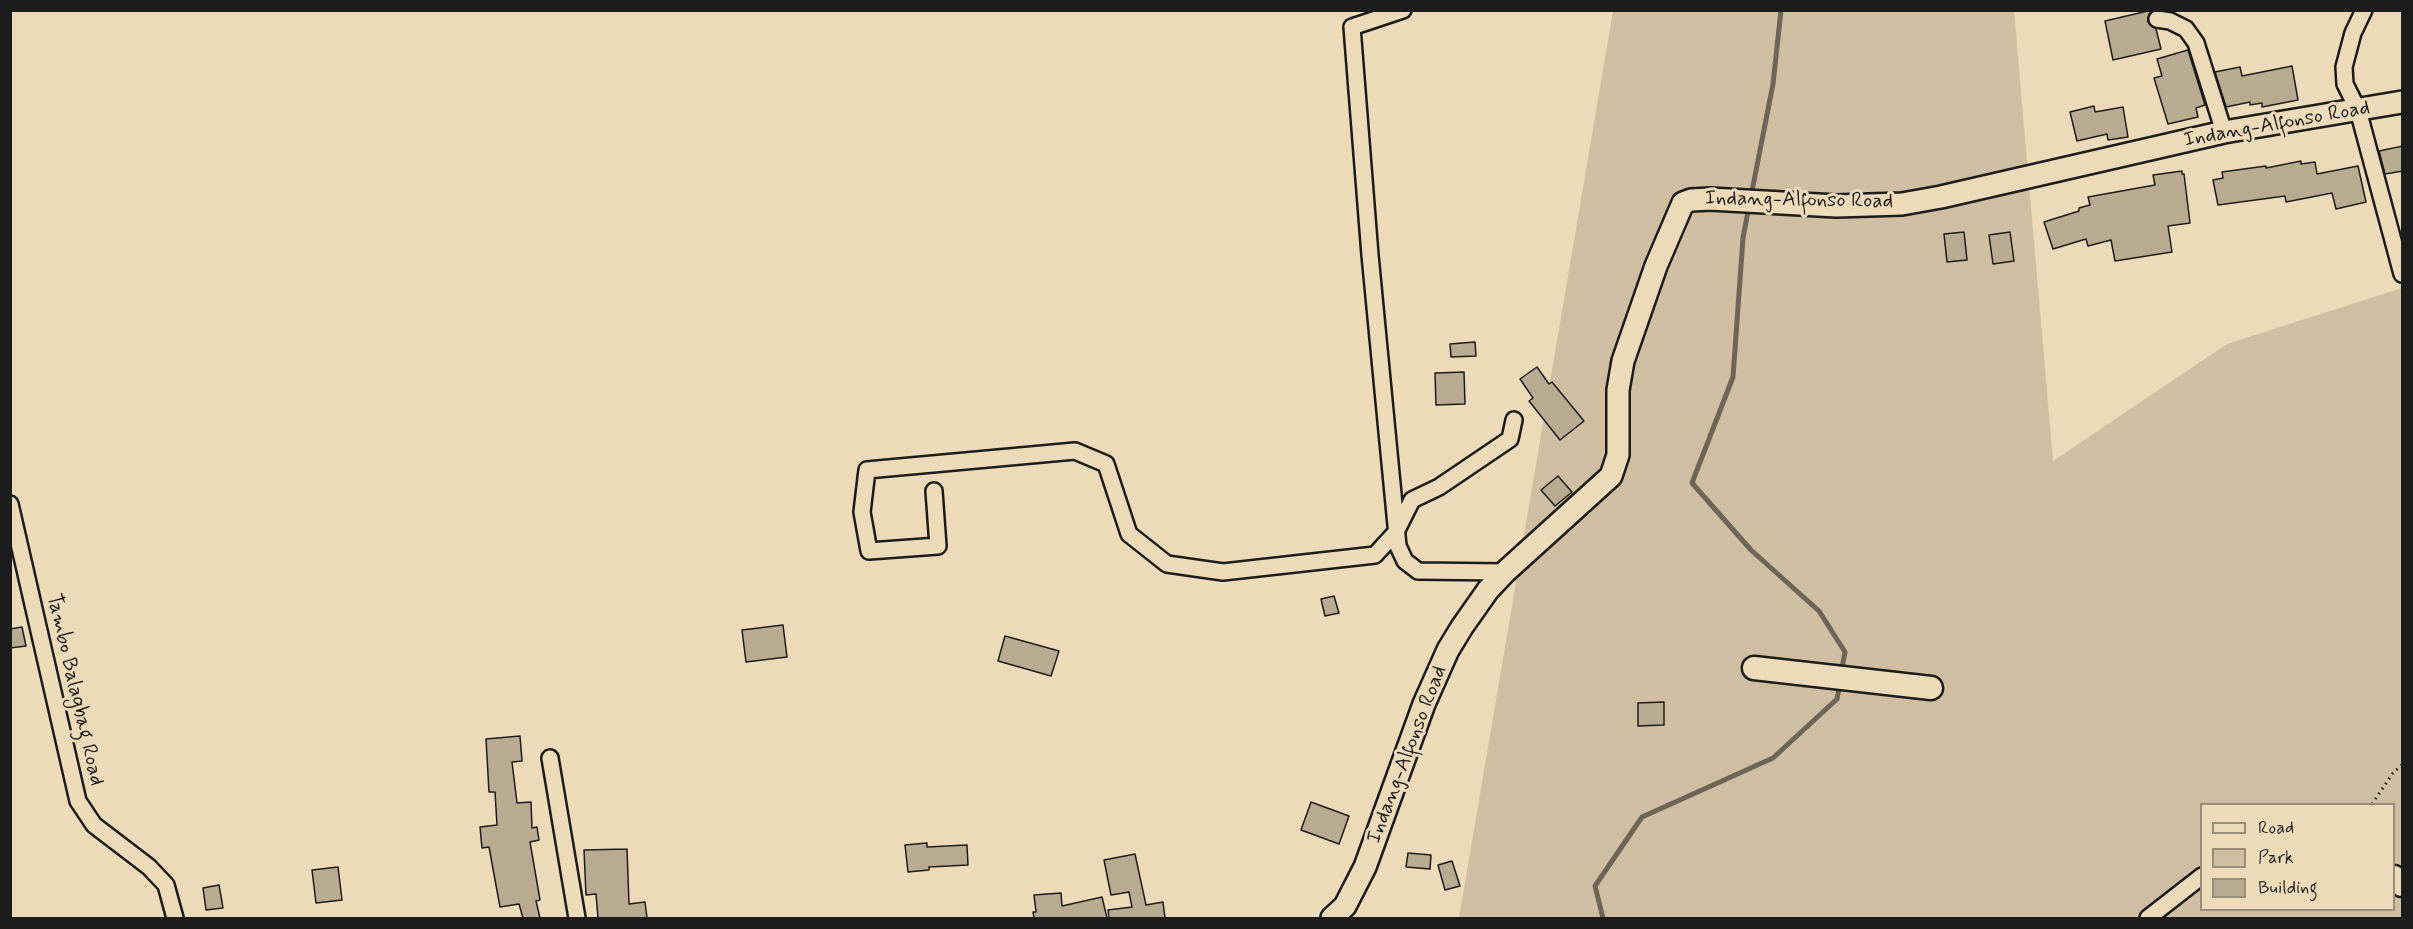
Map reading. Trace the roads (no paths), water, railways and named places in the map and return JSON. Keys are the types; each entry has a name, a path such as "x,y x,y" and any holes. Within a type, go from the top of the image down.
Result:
{"main road":[{"name":"Indang-Alfonso Road","path":"1332,918 1345,906 1365,867 1424,704 1448,650 1474,609 1504,572 1611,476 1618,454 1620,375 1656,266 1683,203 1690,200 1710,199 1836,206 1912,202 2224,132 2403,102"},
{"path":"1754,668 1930,688"}],"street":[{"path":"1403,10 1352,27 1398,546 1405,561 1418,572 1504,572"},
{"path":"2364,10 2353,33 2344,68 2345,84 2358,110 2403,274"},
{"path":"2157,19 2170,21 2186,29 2196,43 2224,132"},
{"path":"934,491 938,546 869,551 862,512 867,470 1075,451 1106,464 1129,534 1167,564 1223,572 1376,555 1396,532 1412,500 1439,487 1510,439 1514,420"},
{"name":"Tambo Balagbag Road","path":"10,504 78,801 94,825 149,867 166,885 175,918"},
{"path":"550,758 577,918"},
{"path":"2148,918 2200,878"}],"waterway":[{"path":"1751,196 1773,84 1781,10"},
{"path":"1749,206 1743,238 1733,377 1692,483 1751,550 1819,611 1845,652 1841,673"},
{"path":"1603,918 1595,886 1642,817 1773,758 1837,699 1840,683"}]}
